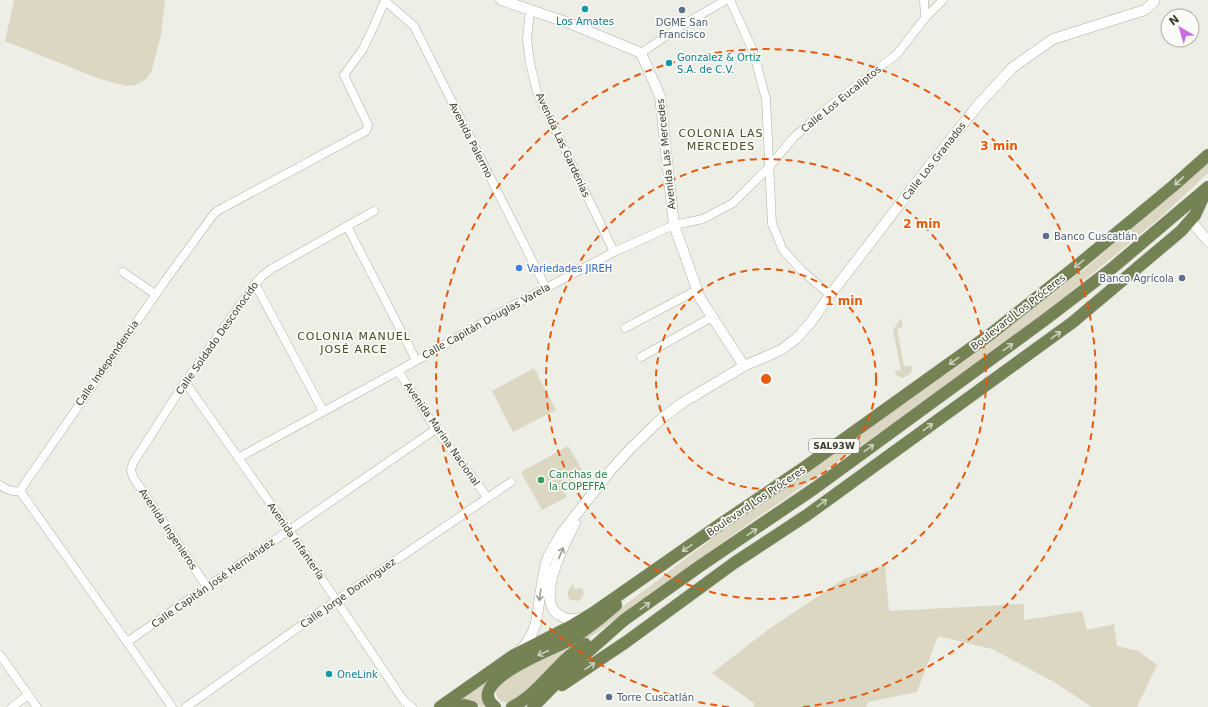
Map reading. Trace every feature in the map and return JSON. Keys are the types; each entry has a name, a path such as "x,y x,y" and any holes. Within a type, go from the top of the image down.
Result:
{"highway":[{"name":"Boulevard Los Próceres","path":"440,707 514,655 573,625 593,613 811,463 992,333 1079,264 1172,187 1208,155"},
{"name":"Boulevard Los Próceres","path":"535,706 580,659 624,620 700,566 773,518 1088,288 1208,187"},
{"path":"535,706 574,676 626,642 734,563 807,515 1073,322 1182,231 1204,203 1208,187"},
{"path":"773,518 807,515"},
{"path":"495,707 490,702 488,694 495,680 512,668 581,633 664,564"},
{"path":"512,707 530,695 583,645 624,620"},
{"path":"457,707 464,705 472,707"}],"street":[{"name":"Calle Independencia","path":"20,491 155,294 208,220 217,211 366,131 368,125 344,75 363,49 385,0"},
{"name":"Avenida Palermo","path":"385,0 414,26 546,288"},
{"path":"502,0 569,23 641,53 681,26 726,0"},
{"path":"730,0 753,51 766,99 772,224 783,250 801,270 830,295"},
{"path":"924,0 925,18"},
{"path":"928,0 941,2"},
{"name":"Calle Los Granados","path":"514,655 525,645 531,636 536,623 542,583 548,557 561,534 625,454 661,419 682,403 744,366 781,350 797,338 811,322 930,165 974,110 1012,68 1053,39 1145,10 1154,1"},
{"name":"Calle Los Eucaliptos","path":"674,225 703,219 733,203 769,167 793,138 825,110 897,54 925,18 941,2"},
{"name":"Avenida Las Gardenias","path":"530,10 527,39 530,63 537,92 614,252"},
{"name":"Avenida Las Mercedes","path":"641,53 660,96 674,225 700,298 744,366"},
{"name":"Calle Soldado Desconocido","path":"131,470 133,463 185,382 262,276 273,268 374,211"},
{"path":"1191,221 1208,241"},
{"name":"Calle Capitán Douglas Varela","path":"238,458 546,288 614,252 674,225"},
{"path":"347,226 416,360"},
{"path":"124,272 155,294"},
{"path":"255,284 323,411"},
{"path":"625,328 697,290"},
{"path":"641,357 712,317"},
{"name":"Avenida Marina Nacional","path":"398,371 436,429 487,497"},
{"name":"Avenida Infantería","path":"185,382 337,600 404,704 412,707"},
{"name":"Calle Capitán José Hernández","path":"127,642 436,429"},
{"name":"Avenida Ingenieros","path":"131,470 133,477 207,587"},
{"name":"Calle Jorge Domínguez","path":"186,707 337,600 511,482"},
{"path":"0,485 5,489 14,492 20,491 172,707"},
{"name":"Calle Los Granados","path":"584,504 554,570 550,583 549,594 553,609 562,618 578,619 593,613"},
{"path":"0,655 37,707"},
{"path":"12,707 28,695"}],"shaded area":[{"path":"14,0 165,0 161,35 151,73 145,80 135,85 127,86 100,79 5,41"},
{"path":"1208,162 1208,173 1161,217 1019,333 578,646 512,702 503,702 498,698 496,692 498,684 617,611 734,522 1023,316 1087,267"},
{"path":"901,318 903,327 897,329 904,366 911,366 912,370 910,374 903,378 896,375 894,372 901,370 893,330"},
{"path":"534,368 556,410 513,432 492,391"},
{"path":"568,446 585,475 561,487 567,497 542,510 521,472"},
{"path":"885,565 889,611 1024,604 1024,620 1082,611 1087,630 1114,624 1117,646 1138,651 1157,665 1137,707 1092,707 1054,682 992,649 938,636 917,692 868,702 866,707 753,707 755,704 712,673 769,629 844,579"},
{"path":"573,584 575,589 582,588 584,594 578,601 570,600 568,595 568,591"},
{"path":"486,681 487,683 483,689 482,695 483,701 487,707 481,707 474,701 459,699"}],"place":[{"name":"Los Amates","path":"585,9"},
{"name":"DGME San Francisco","path":"682,10"},
{"name":"Gonzalez & Ortiz S.A. de C.V.","path":"669,63"},
{"name":"Banco Cuscatlán","path":"1046,236"},
{"name":"Variedades JIREH","path":"519,268"},
{"name":"Banco Agrícola","path":"1182,278"},
{"name":"Canchas de la COPEFFA","path":"541,480"},
{"name":"OneLink","path":"329,674"},
{"name":"Torre Cuscatlán","path":"609,697"}],"district":[{"name":"COLONIA LAS MERCEDES","path":"721,139"},
{"name":"COLONIA MANUEL JOSÉ ARCE","path":"354,342"}]}
